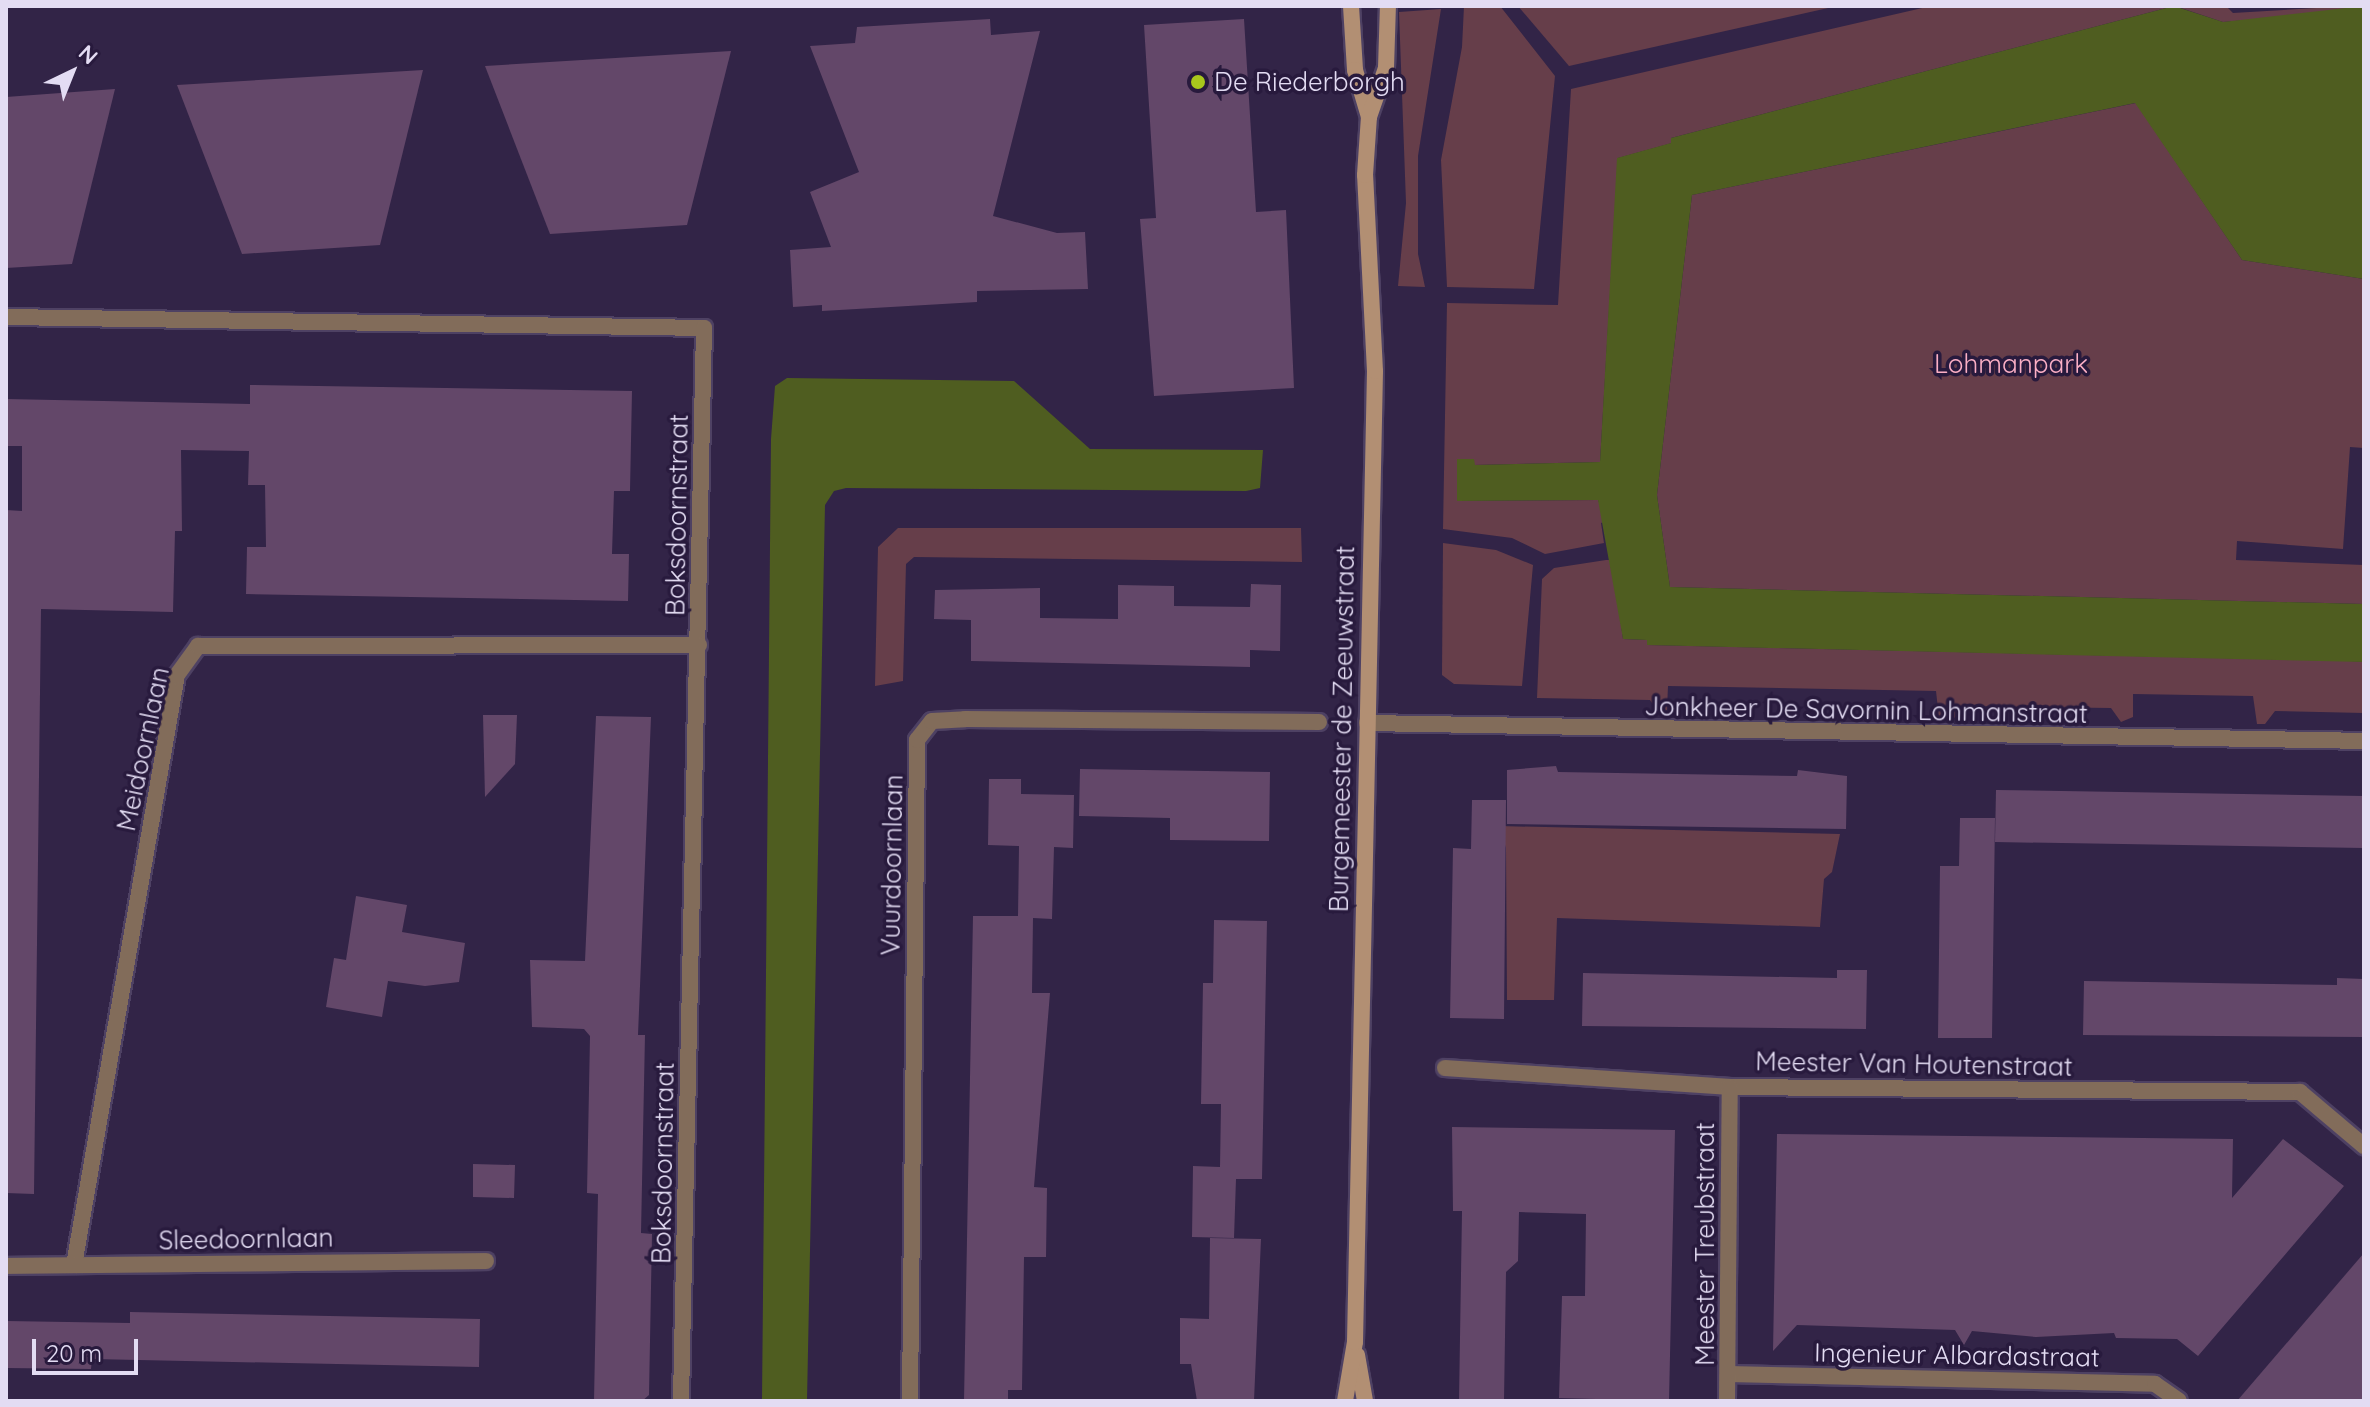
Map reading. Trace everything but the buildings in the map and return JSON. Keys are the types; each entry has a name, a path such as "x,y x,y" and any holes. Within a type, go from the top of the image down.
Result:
{"street":[{"name":"Burgemeester de Zeeuwstraat","path":"1345,1401 1355,1342 1375,371 1369,117 1355,70 1351,6"},
{"name":"Burgemeester de Zeeuwstraat","path":"1369,117 1386,68 1388,6"},
{"name":"Boksdoornstraat","path":"6,317 704,328 681,1401"},
{"name":"Meidoornlaan","path":"74,1265 177,675 198,646 699,645"},
{"name":"Vuurdoornlaan","path":"910,1401 917,740 932,721 965,719 1319,722"},
{"name":"Jonkheer De Savornin Lohmanstraat","path":"1367,723 2364,741"},
{"name":"Meester Van Houtenstraat","path":"1445,1068 1730,1087 2300,1092 2364,1146"},
{"name":"Meester Treubstraat","path":"1727,1401 1730,1087"},
{"name":"Sleedoornlaan","path":"6,1266 486,1261"},
{"name":"Burgemeester de Zeeuwstraat","path":"1355,1342 1365,1401"},
{"name":"Ingenieur Albardastraat","path":"1728,1374 2155,1384 2179,1401"}],"green space":[{"path":"1464,6 1500,6 1555,76 1534,289 1447,287 1441,160 1462,47"},
{"path":"1518,6 1837,6 1569,66"},
{"path":"1931,6 2174,6 1671,138 1672,143 1618,158 1600,462 1474,465 1457,459 1457,501 1598,500 1606,521 1601,523 1604,543 1545,554 1512,538 1443,529 1447,303 1558,305 1571,89"},
{"path":"2175,6 2226,6 2233,13 2351,6 2342,12 2223,22"},
{"path":"1441,9 1418,156 1418,254 1425,287 1398,286 1406,203 1399,12"},
{"name":"Lohmanpark","path":"2136,103 2242,260 2364,279 2364,448 2350,447 2343,549 2237,541 2236,560 2364,565 2364,604 1670,587 1657,495 1692,195"},
{"path":"898,528 1301,528 1302,562 914,557 906,564 903,681 875,686 878,547"},
{"path":"1443,543 1496,550 1533,565 1522,686 1454,684 1442,675"},
{"path":"1612,560 1623,639 1647,640 1648,645 2364,662 2364,713 2275,711 2265,724 2257,724 2253,696 2133,694 2133,717 2121,722 2111,708 1967,706 1954,718 1939,718 1936,691 1668,686 1667,710 1659,714 1650,700 1537,698 1542,579 1554,568"},
{"path":"1499,826 1840,834 1832,872 1824,879 1820,927 1557,918 1554,1000 1507,1000 1506,848"}],"shaded area":[{"path":"2174,6 2223,22 2364,6 2364,279 2242,260 2135,103 1692,195 1657,495 1670,587 2364,604 2364,662 1647,645 1647,640 1623,639 1598,500 1457,501 1457,459 1474,459 1475,465 1600,462 1617,158 1671,143 1671,138"},
{"path":"787,378 1014,381 1090,449 1263,450 1260,488 1246,491 846,488 834,491 825,505 807,1401 762,1401 771,439 775,386"}],"place":[{"name":"De Riederborgh","path":"1198,82"}]}
